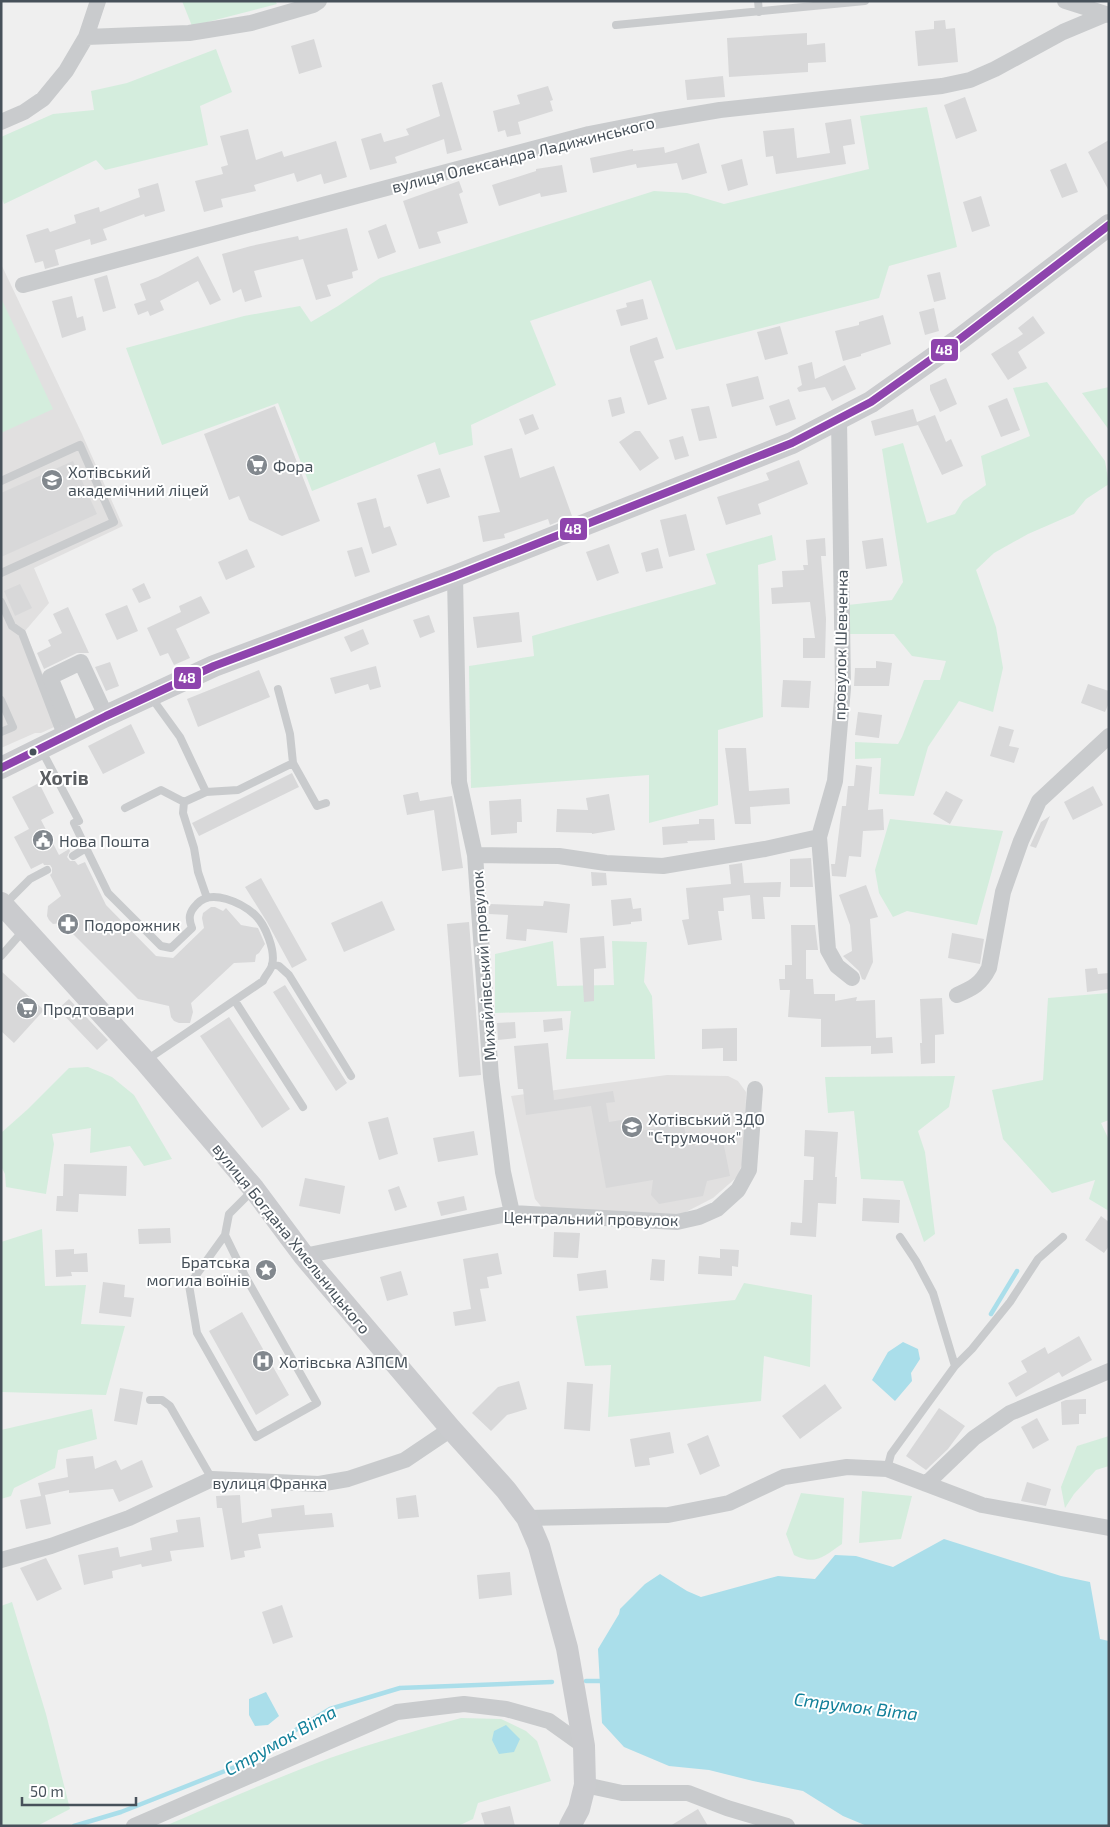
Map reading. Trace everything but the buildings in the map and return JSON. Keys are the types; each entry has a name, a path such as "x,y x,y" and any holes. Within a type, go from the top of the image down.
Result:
{"street":[{"path":"1,122 24,112 44,99 66,71 86,37 98,1"},
{"path":"86,37 189,33 250,23 319,1"},
{"path":"1065,1 1108,14"},
{"name":"вулиця Олександра Ладижинського","path":"23,285 589,134 720,110 942,86 970,80 995,69 1063,32 1108,14"},
{"path":"1,768 41,750 106,716 214,666 455,576 792,443 870,402 960,339 1109,225"},
{"name":"провулок Шевченка","path":"839,419 843,688 835,781 819,837 828,950 836,966 852,978"},
{"path":"455,576 459,782 475,855"},
{"path":"68,736 50,677 81,662 106,716"},
{"path":"956,995 970,990 983,979 989,968 1003,892 1021,841 1038,801 1109,736"},
{"name":"Михайлівський провулок","path":"512,1214 503,1172 491,1077 475,855 559,856 606,863 663,866 766,849 819,837"},
{"name":"вулиця Богдана Хмельницького","path":"2,904 145,1061 254,1189 304,1256 451,1429 506,1490 527,1518 540,1546 567,1648 584,1746 585,1785 579,1809 570,1826"},
{"name":"Центральний провулок","path":"304,1256 512,1214 677,1222 699,1217 717,1209 738,1190 749,1170 755,1089"},
{"path":"926,1484 974,1438 1010,1413 1109,1370"},
{"name":"вулиця Франка","path":"1,1560 50,1546 129,1518 212,1479 319,1484 348,1479 405,1460 451,1429"},
{"path":"527,1518 668,1516 729,1502 784,1477 847,1467 887,1469 982,1505 1109,1528"},
{"path":"134,1826 397,1712 464,1704 506,1709 549,1721 584,1746"},
{"path":"585,1785 622,1793 688,1793 786,1826"}],"lane":[{"path":"758,1 758,12"},
{"path":"616,25 865,1"},
{"path":"1,481 80,445 114,522 1,574"},
{"path":"1,602 12,626 22,633 68,736"},
{"path":"278,690 290,734 293,763 317,806 326,803"},
{"path":"150,695 180,737 206,792"},
{"path":"1,700 13,727 1,732"},
{"path":"41,750 79,821 74,823 108,892 161,946 171,948 192,928 189,919 191,910 200,900 214,896 233,902 256,916 271,942 272,964 263,981 145,1061"},
{"path":"184,802 206,792 238,790 293,763"},
{"path":"125,808 161,790 184,802"},
{"path":"184,802 183,813 194,848 198,872 207,898"},
{"path":"73,856 86,848"},
{"path":"2,904 30,879 47,870"},
{"path":"1,956 25,929"},
{"path":"272,964 278,966 289,975 351,1076"},
{"path":"235,1001 303,1108"},
{"path":"225,1235 245,1276 317,1403 256,1437 197,1333 189,1285 225,1235 229,1214 254,1189"},
{"path":"887,1469 891,1454 955,1366 972,1349 1010,1302 1038,1259 1063,1236"},
{"path":"900,1237 916,1261 933,1293 955,1366"},
{"path":"150,1400 162,1400 170,1406 212,1479"},
{"path":"740,1811 756,1826"}],"shaded area":[{"name":"Хотівський академічний ліцей","path":"1,264 82,434 123,526 34,568 49,603 25,631 63,723 1,748"},
{"name":"Хотівський ЗДО \"Струмочок\"","path":"667,1075 728,1076 738,1081 746,1092 745,1157 737,1177 713,1198 680,1215 544,1210 535,1199 511,1096"}],"green space":[{"path":"182,1 275,1 277,4 192,26"},
{"path":"216,49 232,92 200,106 208,145 105,170 96,160 4,204 1,196 1,137 53,114 94,110 91,91 127,83"},
{"path":"927,107 957,247 889,266 879,298 676,350 651,280 530,321 556,385 471,425 473,445 439,455 435,442 312,491 278,403 162,445 126,348 244,316 300,306 311,322 380,278 654,191 687,193 724,204 869,169 860,116"},
{"path":"1,298 53,409 1,433"},
{"path":"1047,382 1105,461 1109,484 1086,499 1074,514 1028,534 994,553 976,570 996,627 1003,668 993,712 959,701 928,747 914,796 879,794 881,758 855,759 855,742 898,744 924,680 940,680 946,661 912,656 894,634 848,634 848,605 892,600 903,582 882,449 903,443 927,523 955,514 963,501 986,485 981,456 1030,436 1013,388"},
{"path":"1109,387 1109,430 1082,393"},
{"path":"772,535 776,560 758,565 763,717 718,730 718,805 649,823 649,775 471,788 469,666 534,656 532,636 716,584 706,554"},
{"path":"890,819 1003,831 977,925 907,911 893,917 879,893 875,870"},
{"path":"553,941 557,986 614,985 612,941 647,942 644,982 652,996 655,1059 566,1059 571,1011 495,1013 495,954"},
{"path":"1109,993 1109,1120 1101,1123 1109,1140 1109,1211 1089,1199 1095,1180 1052,1193 1003,1139 992,1090 1043,1080 1048,998"},
{"path":"88,1067 112,1077 134,1095 172,1159 144,1166 130,1146 90,1153 91,1128 52,1134 54,1144 46,1194 6,1187 5,1174 1,1166 1,1133 69,1068"},
{"path":"955,1076 949,1107 918,1131 925,1152 935,1234 924,1242 903,1181 861,1179 854,1111 828,1113 825,1077"},
{"path":"42,1229 45,1286 86,1285 81,1324 125,1326 106,1395 1,1392 1,1242"},
{"path":"744,1283 812,1295 810,1367 764,1356 761,1401 608,1417 611,1365 585,1366 576,1316 735,1300"},
{"path":"92,1409 97,1439 58,1450 55,1468 14,1488 11,1496 1,1499 1,1430"},
{"path":"1109,1436 1109,1466 1096,1470 1074,1494 1065,1508 1061,1487 1077,1446"},
{"path":"862,1491 912,1496 901,1539 859,1543"},
{"path":"801,1493 844,1498 842,1544 825,1556 814,1560 794,1555 786,1534"},
{"path":"12,1602 46,1714 70,1809 37,1826 1,1826 1,1606"},
{"path":"461,1718 501,1719 526,1731 537,1741 551,1781 478,1803 473,1819 458,1826 165,1826 330,1758"}],"water":[{"path":"903,1342 918,1349 920,1359 911,1373 912,1381 895,1401 872,1380 888,1352"},
{"path":"944,1539 1061,1576 1090,1582 1100,1639 1109,1641 1109,1826 867,1826 843,1816 803,1791 709,1770 669,1766 624,1747 602,1723 598,1649 619,1614 620,1609 645,1584 660,1574 687,1591 701,1597 778,1576 815,1579 835,1555 856,1556 893,1567"},
{"path":"266,1692 279,1716 268,1725 255,1726 249,1715 249,1699"},
{"path":"506,1725 520,1739 514,1752 499,1754 492,1740 494,1731"}],"waterway":[{"path":"991,1314 1017,1271"},
{"name":"Струмок Віта","path":"586,1681 604,1681"},
{"name":"Струмок Віта","path":"74,1826 121,1812 235,1767 330,1709 400,1688 552,1682"}],"transit line":[{"name":"48","path":"1,768 106,716 214,666 455,576 792,443 871,402 960,339 1109,225"}],"place":[{"name":"Фора","path":"257,465"},
{"name":"Хотівський академічний ліцей","path":"52,480"},
{"name":"Нова Пошта","path":"43,840"},
{"name":"Подорожник","path":"68,924"},
{"name":"Продтовари","path":"27,1008"},
{"name":"Хотівський ЗДО \"Струмочок\"","path":"632,1127"},
{"name":"Братська могила воїнів","path":"266,1270"},
{"name":"Хотівська АЗПСМ","path":"263,1361"}],"district":[{"name":"Хотів","path":"64,777"}]}
